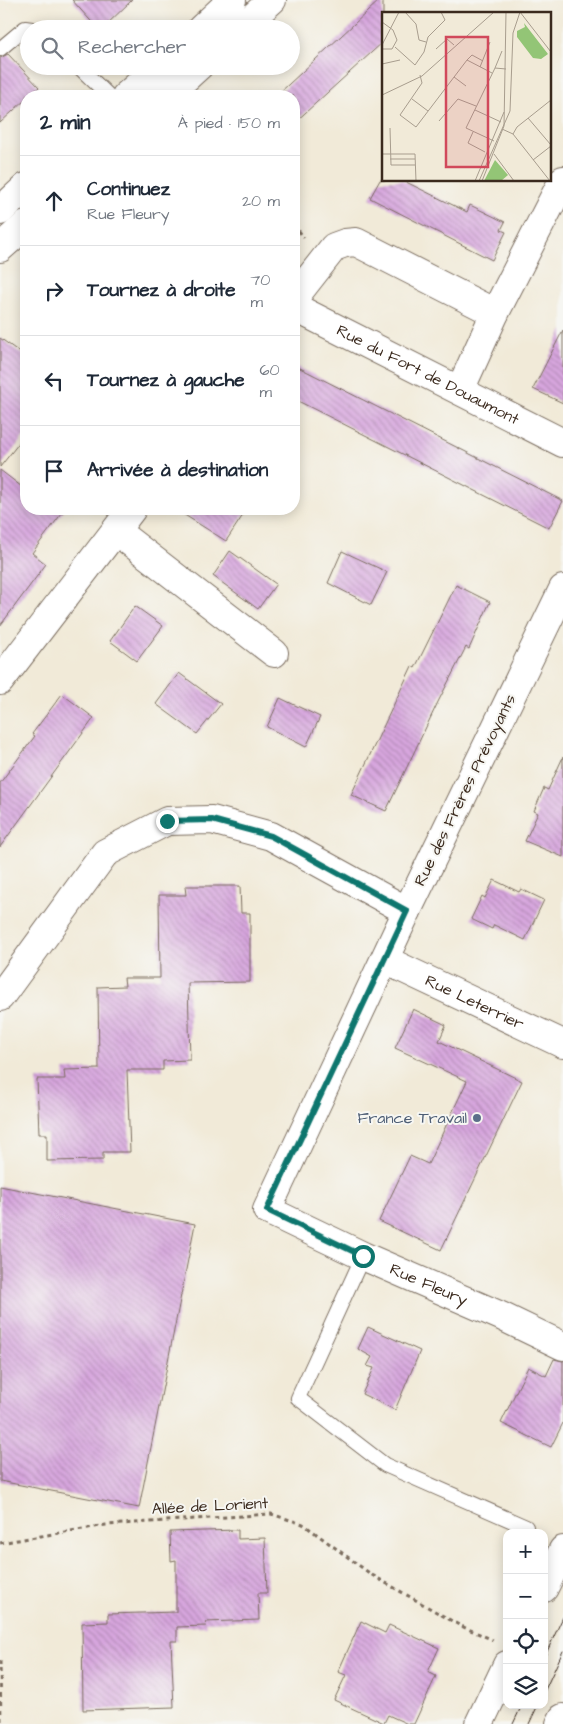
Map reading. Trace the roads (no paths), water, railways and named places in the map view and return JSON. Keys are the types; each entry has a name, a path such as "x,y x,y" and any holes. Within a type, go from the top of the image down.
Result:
{"street":[{"path":"211,20 232,0"},
{"path":"250,20 272,0"},
{"path":"133,90 150,75"},
{"path":"173,90 189,75"},
{"path":"460,390 495,314 563,180"},
{"path":"0,211 20,193"},
{"path":"0,248 20,230"},
{"path":"300,290 334,247 356,242 495,314"},
{"name":"Rue du Fort de Douaumont","path":"300,310 563,442"},
{"path":"0,681 128,515"},
{"path":"116,531 274,653"},
{"name":"Rue des Frères Prévoyants","path":"267,1210 407,911 563,589"},
{"path":"0,997 105,853 167,821 212,820 271,836 407,911"},
{"name":"Rue Leterrier","path":"385,960 563,1044"},
{"name":"Rue Fleury","path":"267,1210 363,1256 501,1316 563,1346"},
{"path":"548,1580 563,1550"},
{"path":"479,1724 503,1657"},
{"path":"560,1724 563,1718"}],"lane":[{"path":"0,49 20,32"},
{"path":"87,75 103,90"},
{"path":"363,1256 298,1398 385,1465 526,1527"}],"tram line":[{"path":"548,1649 563,1617"},
{"path":"548,1683 563,1651"},
{"path":"513,1724 520,1709"},
{"path":"529,1724 536,1709"}],"place":[{"name":"France Travail","path":"477,1118"}]}
